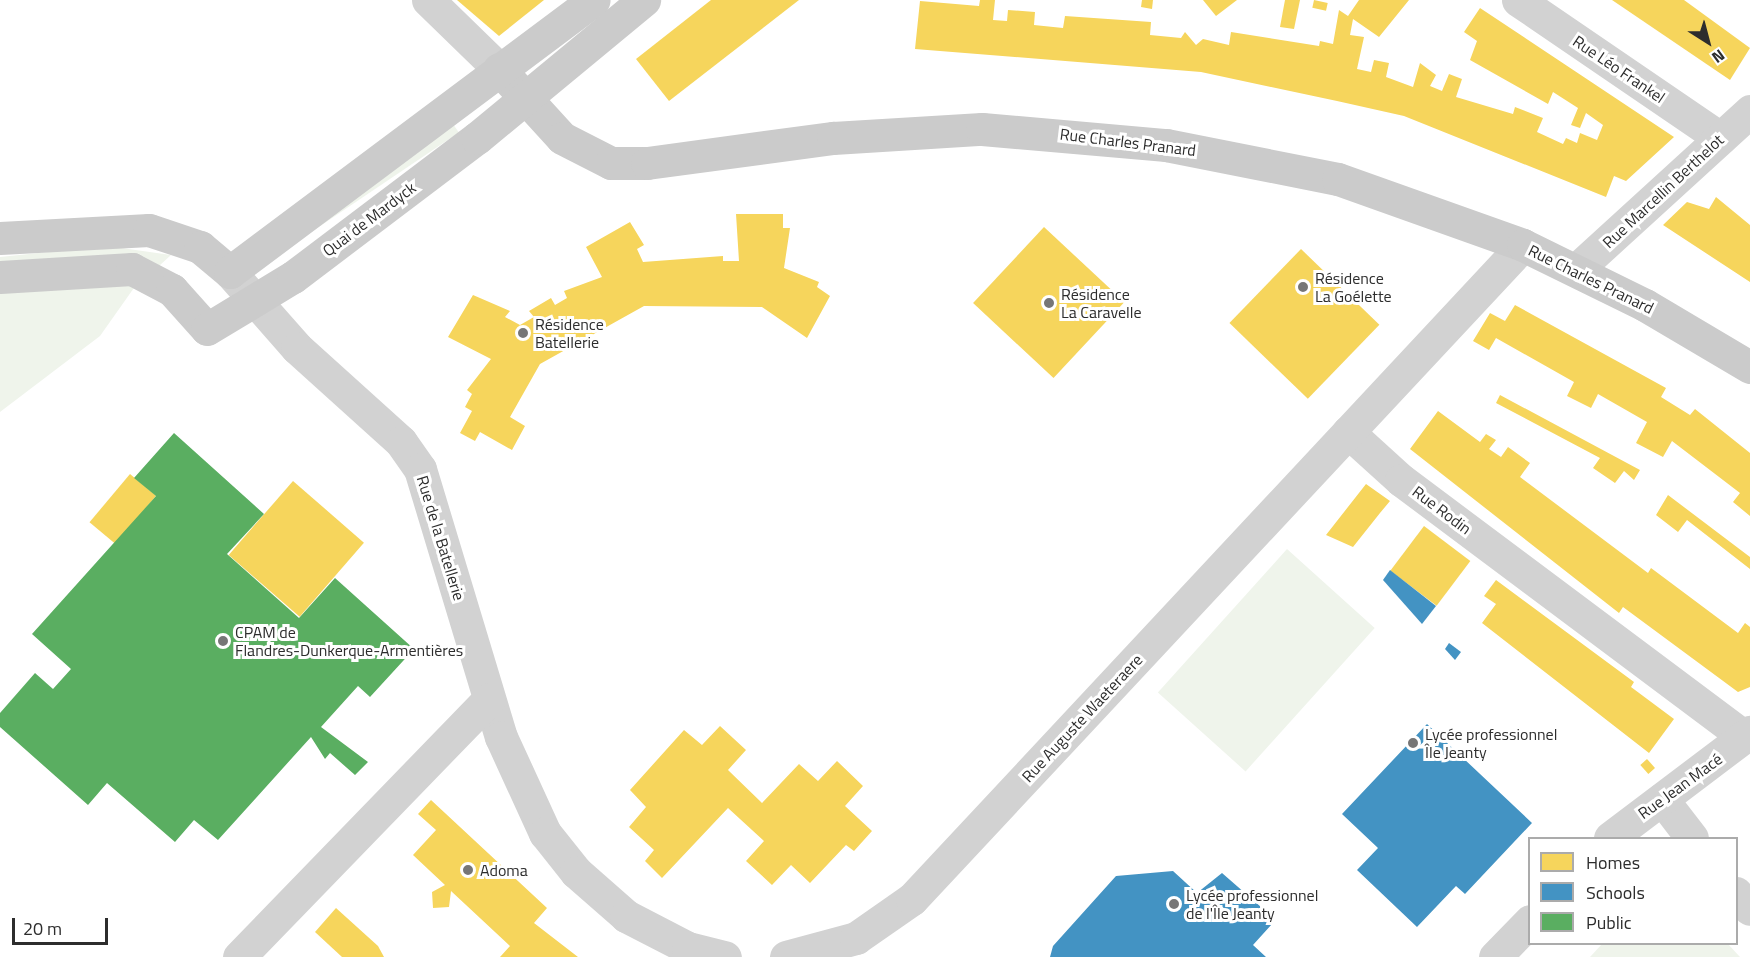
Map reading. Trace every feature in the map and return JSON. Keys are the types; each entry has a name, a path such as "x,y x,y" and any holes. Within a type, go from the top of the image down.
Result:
{"street":[{"path":"428,0 498,69"},
{"path":"0,238 140,229 200,247 230,272 498,69 594,0"},
{"name":"Quai de Mardyck","path":"0,277 132,269 172,290 207,328 256,301 477,138 522,98 644,0"},
{"name":"Rue Léo Frankel","path":"1518,0 1720,138"},
{"name":"Rue Charles Pranard","path":"498,69 522,98 562,138 611,163 647,163 888,133 1067,133 1203,150 1338,179 1523,245 1576,270 1750,367"},
{"name":"Rue Marcellin Berthelot","path":"1576,270 1750,111"},
{"path":"1348,432 1523,245"},
{"name":"Rue de la Batellerie","path":"230,272 297,348 401,442 420,470 489,699"},
{"name":"Rue Rodin","path":"1348,432 1401,480 1747,734"},
{"name":"Rue Auguste Waeteraere","path":"786,957 855,938 912,899 1348,432"},
{"path":"239,957 489,699 534,816 576,872 651,931 725,957"},
{"name":"Rue Jean Macé","path":"1611,837 1747,734"},
{"path":"1662,799 1691,837"},
{"path":"1738,894 1750,909"},
{"path":"1495,957 1528,923"}],"shaded area":[{"path":"451,121 459,133 284,251 276,239"},
{"path":"107,246 171,255 159,266 0,269 0,257"},
{"path":"136,285 100,336 0,412 0,288"},
{"path":"1287,549 1375,628 1246,771 1158,692"},
{"path":"1601,945 1729,945 1740,957 1590,957"}],"building: Homes":[{"path":"457,0 544,0 499,36"},
{"path":"711,0 799,0 669,101 636,59"},
{"path":"980,0 995,0 993,20 1007,21 1008,10 1035,12 1034,25 1063,28 1065,16 1151,22 1150,35 1181,38 1185,32 1196,45 1203,39 1229,45 1231,32 1319,46 1320,41 1333,44 1339,10 1348,16 1359,0 1409,0 1379,37 1353,19 1350,35 1364,37 1357,69 1371,72 1374,60 1389,63 1386,77 1413,87 1420,63 1436,75 1430,86 1442,91 1449,74 1462,79 1456,97 1513,114 1515,107 1543,118 1537,132 1563,144 1566,138 1577,143 1580,133 1597,140 1603,125 1586,113 1580,128 1571,125 1578,108 1553,92 1548,104 1470,60 1477,41 1464,32 1480,8 1674,137 1626,181 1614,176 1606,197 1404,116 1337,101 1201,72 915,49 920,1 979,6"},
{"path":"1142,0 1153,0 1152,9 1141,7"},
{"path":"1203,0 1237,0 1216,16"},
{"path":"1285,0 1300,0 1294,29 1280,27"},
{"path":"1314,0 1328,3 1326,11 1312,8"},
{"path":"1612,0 1684,0 1750,48 1730,80"},
{"path":"1716,197 1750,225 1750,282 1663,225 1687,202 1709,209"},
{"name":"Résidence Batellerie","path":"736,214 783,214 783,228 790,228 784,268 819,282 817,287 830,296 807,338 762,307 644,306 540,364 510,417 525,426 512,450 480,432 475,441 460,433 472,411 465,407 472,394 467,390 491,359 448,337 473,295 510,311 505,317 520,325 534,317 529,311 551,298 555,305 567,298 564,291 602,277 586,247 630,222 644,245 637,249 643,262 723,256 723,261 739,261"},
{"name":"Résidence La Caravelle","path":"1044,227 1124,302 1054,378 973,303"},
{"name":"Résidence La Goélette","path":"1301,249 1379,325 1308,399 1229,323"},
{"path":"1515,305 1666,388 1661,397 1690,415 1695,409 1750,453 1750,516 1733,502 1740,493 1672,441 1663,457 1636,443 1647,422 1598,394 1591,408 1567,396 1574,382 1496,338 1489,350 1473,341 1490,313 1505,321"},
{"path":"1500,395 1640,470 1634,480 1624,471 1615,483 1593,468 1600,458 1496,403"},
{"path":"1438,411 1480,442 1486,434 1496,440 1489,449 1501,457 1508,447 1530,463 1520,477 1648,573 1651,568 1738,633 1745,623 1750,627 1750,687 1738,692 1623,607 1619,613 1410,449"},
{"path":"130,474 156,496 116,544 90,522"},
{"path":"293,481 364,543 300,617 229,555"},
{"path":"1366,484 1390,501 1353,547 1326,535"},
{"path":"1668,495 1750,557 1750,569 1687,520 1678,532 1656,515"},
{"path":"1424,526 1470,561 1437,606 1390,571"},
{"path":"1496,580 1634,682 1631,687 1674,719 1649,753 1482,623 1496,604 1484,596"},
{"path":"720,726 746,750 728,770 762,803 799,764 818,781 837,761 863,786 845,806 872,831 854,851 846,845 810,883 791,865 772,885 746,861 764,841 728,808 662,878 645,861 654,850 629,827 646,807 630,790 684,730 702,745"},
{"path":"1647,759 1655,768 1648,774 1640,765"},
{"name":"Adoma","path":"431,800 547,908 534,923 578,957 500,957 510,946 451,891 449,907 433,908 432,892 445,885 413,855 436,830 418,814"},
{"path":"336,908 378,946 384,957 342,957 315,932"}],"building: Schools":[{"path":"1390,570 1436,606 1422,624 1383,580"},
{"path":"1449,643 1461,652 1455,660 1445,649"},
{"path":"1427,724 1532,823 1465,894 1456,886 1417,927 1357,870 1378,848 1342,814"},
{"name":"Lycée professionnel de l'Île Jeanty","path":"1173,871 1197,893 1222,873 1269,914 1272,924 1253,945 1266,957 1050,957 1053,946 1116,876"}],"building: Public":[{"name":"CPAM de Flandres-Dunkerque-Armentières","path":"174,433 264,514 227,554 299,618 335,578 414,649 370,697 358,686 321,727 368,762 355,775 330,753 325,759 311,737 218,840 194,820 175,842 107,783 88,805 0,727 0,713 35,673 53,689 71,669 32,634 156,496 134,478"}],"place":[{"name":"Résidence La Goélette","path":"1303,287"},
{"name":"Résidence La Caravelle","path":"1049,303"},
{"name":"Résidence Batellerie","path":"523,333"},
{"name":"CPAM de Flandres-Dunkerque-Armentières","path":"223,641"},
{"name":"Lycée professionnel Île Jeanty","path":"1413,743"},
{"name":"Adoma","path":"468,870"},
{"name":"Lycée professionnel de l'Île Jeanty","path":"1174,904"}]}
